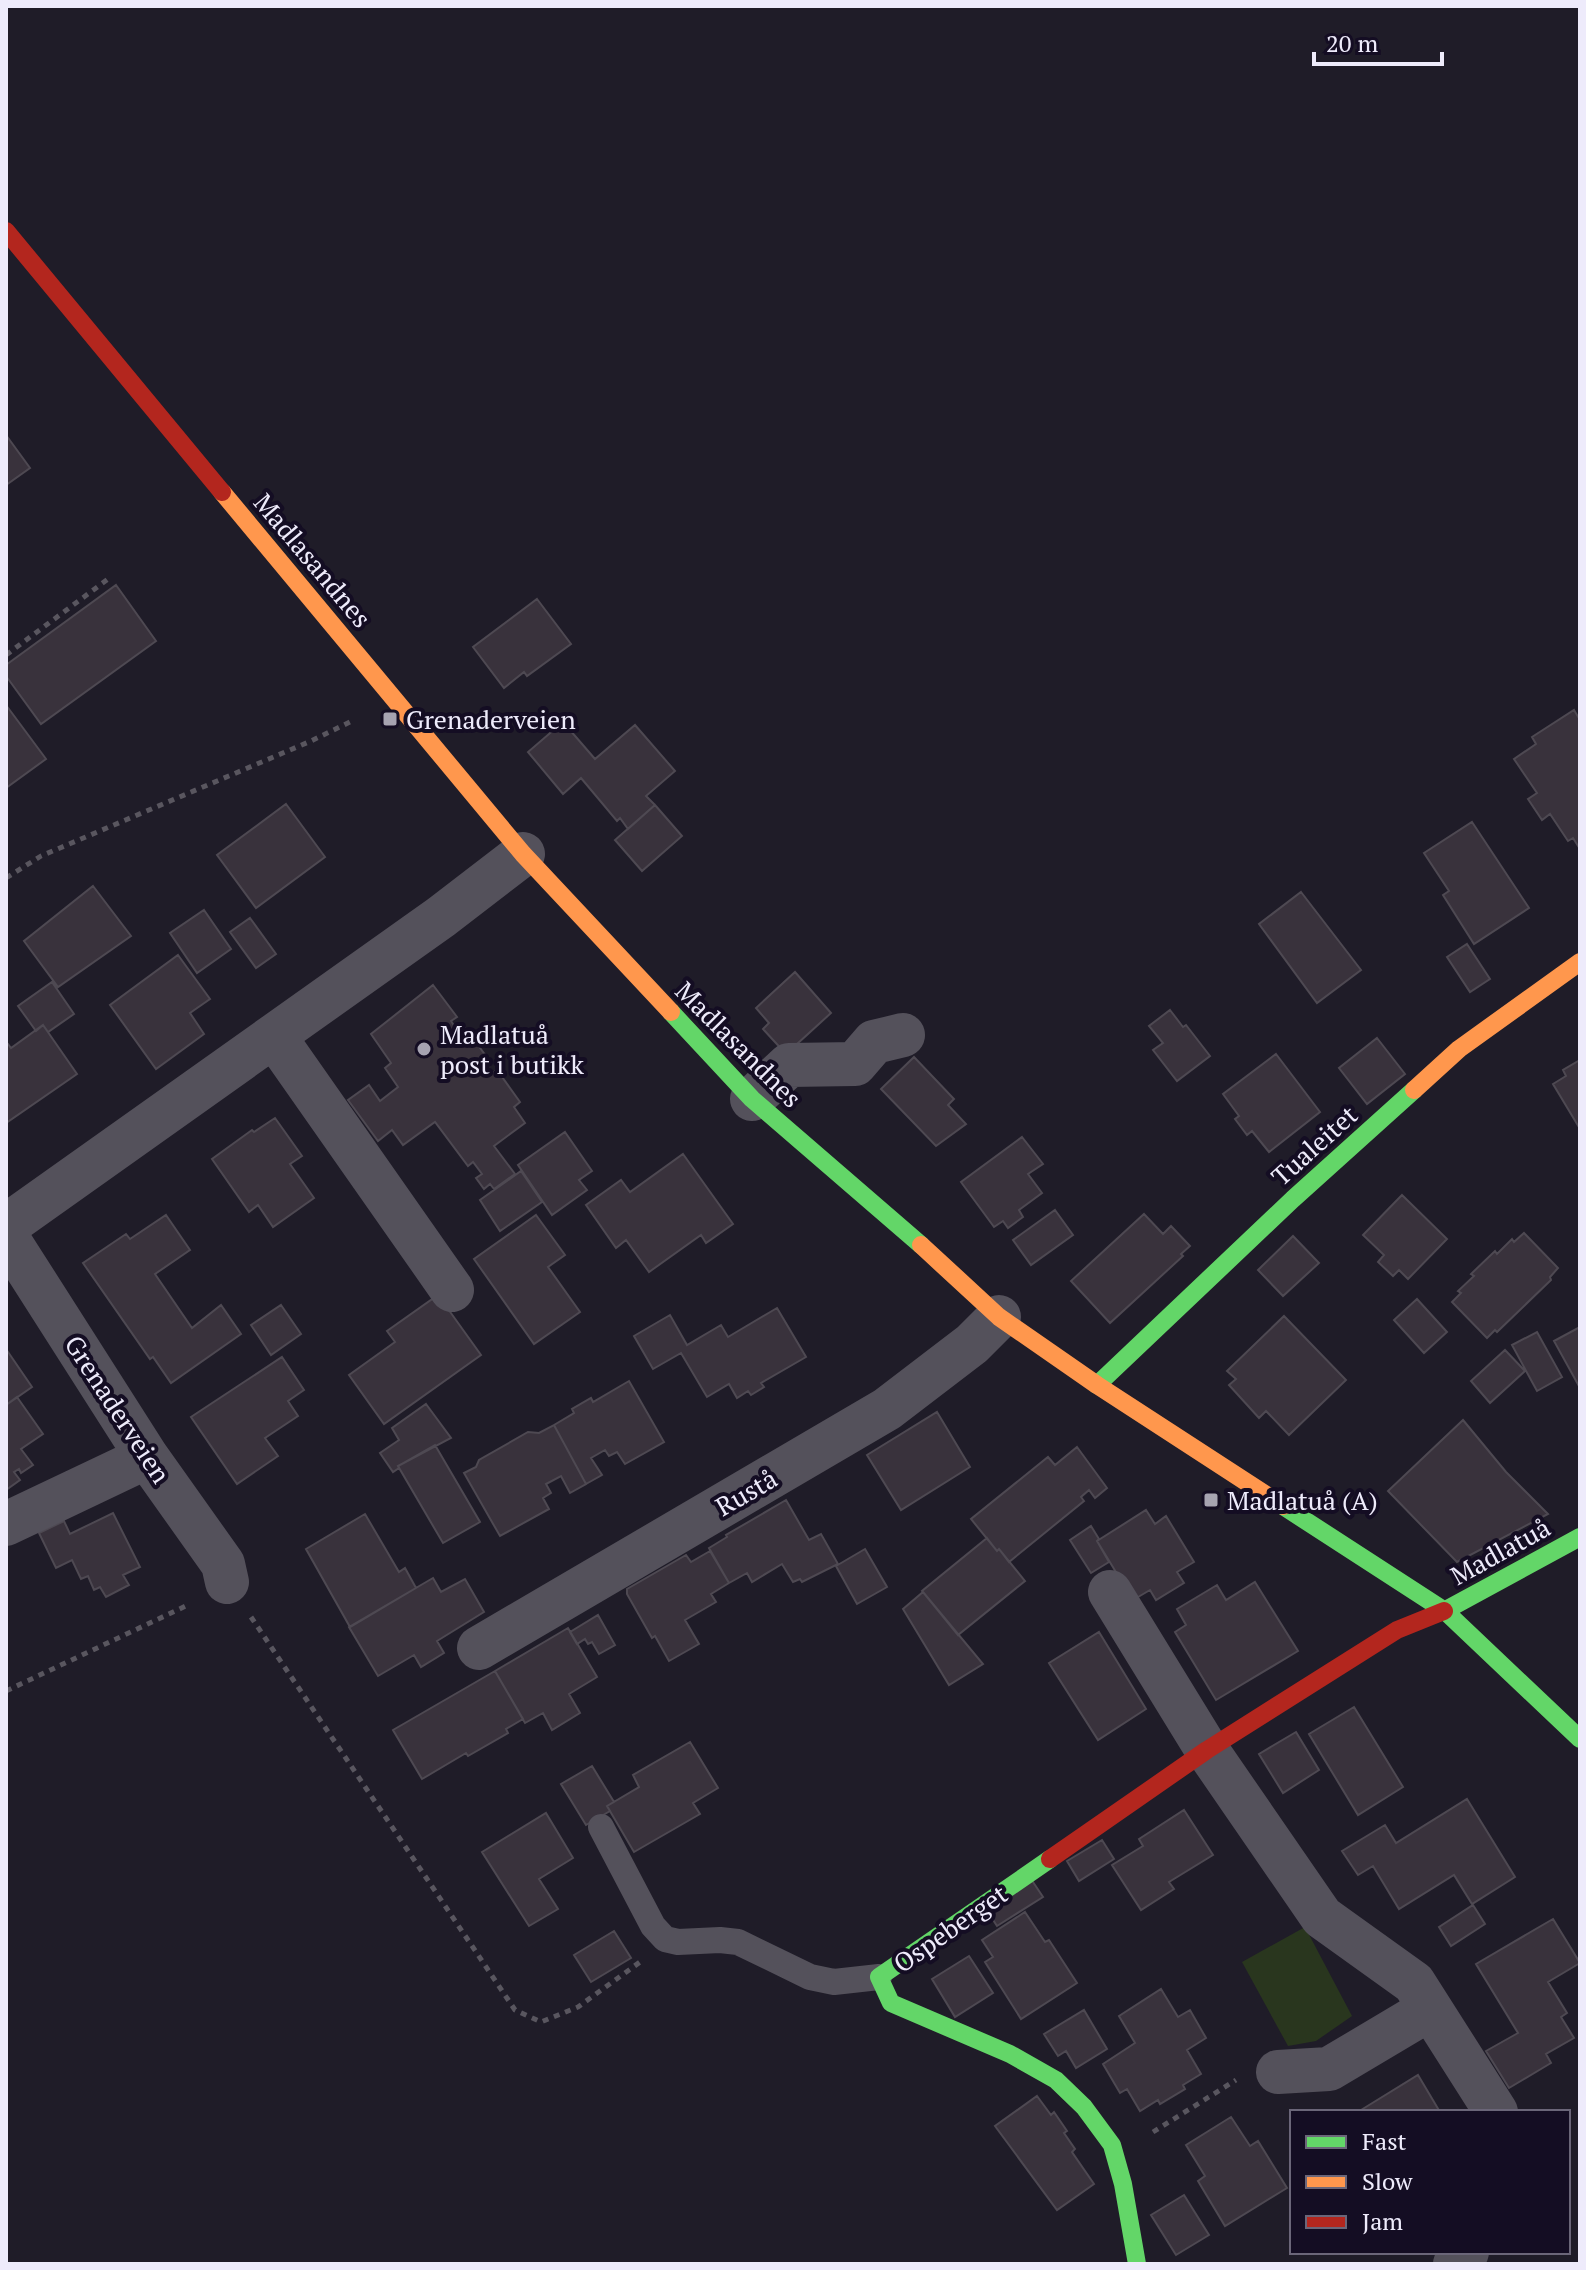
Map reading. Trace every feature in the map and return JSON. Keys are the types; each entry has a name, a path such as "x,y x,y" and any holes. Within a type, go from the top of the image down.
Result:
{"street":[{"name":"Madlasandnes","path":"6,231 523,854 752,1099 966,1284 999,1317 1097,1385 1445,1611 1580,1739"},
{"path":"6,1226 441,917 523,854"},
{"name":"Tualeitet","path":"1097,1385 1293,1199 1459,1049 1580,962"},
{"path":"752,1099 789,1065 855,1064 874,1042 903,1035"},
{"path":"274,1036 452,1290"},
{"name":"Grenaderveien","path":"6,1236 147,1457 223,1564 227,1582"},
{"name":"Rustå","path":"479,1648 887,1409 972,1344 999,1317"},
{"path":"6,1524 147,1457"},
{"name":"Madlatuå","path":"1445,1611 1580,1537"},
{"path":"1110,1592 1207,1750 1322,1917 1414,1983 1495,2110"},
{"name":"Ospeberget","path":"1137,2264 1123,2184 1112,2145 1084,2107 1056,2080 1010,2054 891,2003 879,1977 1207,1750 1397,1630 1445,1611"},
{"path":"1262,2073 1329,2069 1430,2009"}],"lane":[{"path":"601,1827 653,1926 665,1939 738,1942 810,1977 834,1982 879,1977"}],"path":[{"path":"6,655 108,579"},
{"path":"6,878 41,856 311,741 361,716"},
{"path":"6,1691 213,1594 227,1582 515,2010 541,2022 578,2007 633,1969 665,1939"},
{"path":"1115,2156 1262,2073"}],"green space":[{"path":"1305,1927 1352,2016 1316,2041 1288,2046 1242,1962"}],"building":[{"path":"6,435 30,468 6,485"},
{"path":"116,585 156,641 41,724 6,676 6,665"},
{"path":"537,599 571,644 527,676 524,672 504,688 473,647"},
{"path":"6,705 46,759 6,788"},
{"path":"1574,710 1580,720 1580,849 1573,838 1568,841 1550,814 1542,820 1528,799 1537,793 1514,759 1536,744 1532,737"},
{"path":"563,722 595,759 635,725 675,771 646,796 655,805 628,829 620,818 617,821 581,778 563,794 528,752"},
{"path":"286,804 325,857 256,908 217,855"},
{"path":"655,805 682,836 642,871 615,840"},
{"path":"1472,822 1529,908 1474,944 1443,895 1449,891 1424,853"},
{"path":"93,886 131,936 58,987 24,941"},
{"path":"1301,892 1361,970 1317,1003 1259,924"},
{"path":"204,910 231,949 197,973 170,933"},
{"path":"250,918 276,954 256,968 230,932"},
{"path":"1467,944 1490,979 1470,992 1447,957"},
{"path":"178,955 210,999 190,1013 204,1034 156,1069 110,1005"},
{"path":"795,972 831,1013 786,1054 763,1029 769,1023 756,1008"},
{"path":"52,982 74,1014 48,1032 43,1025 36,1031 18,1006"},
{"path":"433,985 457,1017 451,1021 459,1033 465,1028 489,1060 483,1064 490,1075 497,1070 520,1102 514,1107 525,1123 494,1146 515,1174 494,1189 490,1184 484,1189 476,1178 482,1174 473,1162 468,1166 435,1122 403,1145 392,1130 378,1141 348,1100 369,1085 380,1101 398,1087 385,1068 391,1063 371,1034"},
{"path":"1170,1010 1210,1056 1177,1081 1153,1050 1163,1043 1149,1026"},
{"path":"43,1025 77,1074 6,1123 6,1045 11,1048"},
{"path":"1377,1038 1405,1074 1367,1104 1339,1068"},
{"path":"1276,1054 1320,1112 1269,1152 1252,1131 1247,1135 1235,1119 1239,1116 1223,1094"},
{"path":"914,1057 954,1099 948,1105 966,1124 936,1146 881,1089"},
{"path":"1580,1060 1580,1129 1553,1084 1566,1076 1563,1070"},
{"path":"275,1118 302,1156 290,1164 314,1198 273,1227 258,1205 249,1212 212,1159 252,1130 254,1132"},
{"path":"565,1132 592,1171 579,1180 587,1190 552,1215 518,1165"},
{"path":"1022,1137 1043,1164 1028,1174 1042,1193 1019,1210 1023,1217 1008,1228 1003,1221 994,1227 961,1182"},
{"path":"683,1154 733,1224 706,1243 701,1235 649,1272 626,1240 616,1248 586,1205 621,1180 630,1192"},
{"path":"521,1171 542,1202 500,1231 480,1200"},
{"path":"1402,1195 1447,1239 1408,1279 1399,1270 1393,1276 1378,1262 1384,1255 1363,1235"},
{"path":"1055,1210 1073,1235 1031,1265 1013,1240"},
{"path":"1144,1214 1163,1234 1171,1226 1190,1246 1110,1323 1071,1281"},
{"path":"166,1215 190,1250 155,1274 192,1328 221,1305 241,1334 171,1383 153,1357 150,1359 83,1263 126,1234 130,1239"},
{"path":"536,1215 565,1255 548,1267 580,1312 534,1344 474,1259"},
{"path":"1524,1233 1558,1268 1551,1280 1487,1338 1452,1302 1461,1293 1458,1291 1474,1276 1471,1274 1495,1251 1497,1254 1512,1239 1514,1242"},
{"path":"1293,1236 1319,1263 1283,1296 1258,1270"},
{"path":"438,1295 481,1355 384,1424 349,1375 395,1342 387,1331"},
{"path":"1417,1299 1447,1332 1424,1353 1394,1320"},
{"path":"281,1305 301,1334 271,1355 251,1325"},
{"path":"777,1308 806,1357 761,1383 764,1387 751,1395 748,1391 737,1398 729,1384 707,1397 681,1353 653,1369 634,1336 670,1315 687,1345 721,1325 728,1337"},
{"path":"1284,1316 1346,1380 1289,1435 1266,1411 1259,1418 1229,1385 1236,1379 1227,1371"},
{"path":"1580,1327 1580,1388 1554,1341"},
{"path":"1537,1332 1562,1377 1537,1391 1512,1345"},
{"path":"6,1349 32,1387 6,1405"},
{"path":"1505,1350 1525,1371 1490,1403 1471,1381"},
{"path":"282,1357 304,1390 288,1401 298,1416 265,1438 278,1456 237,1484 191,1417"},
{"path":"629,1381 664,1442 625,1464 617,1452 609,1456 605,1450 591,1458 602,1475 586,1484 554,1425 574,1413 572,1409 591,1398 593,1402"},
{"path":"17,1397 43,1434 21,1449 33,1465 21,1473 19,1469 14,1472 20,1480 6,1490 6,1405"},
{"path":"426,1404 451,1438 398,1466 393,1472 380,1453 399,1440 392,1428"},
{"path":"937,1412 970,1467 901,1510 867,1455"},
{"path":"1463,1420 1506,1472 1548,1514 1457,1562 1388,1491"},
{"path":"554,1425 586,1484 570,1493 561,1476 546,1484 551,1493 543,1498 549,1509 500,1536 464,1473 476,1467 479,1460 528,1432 539,1433"},
{"path":"435,1445 480,1522 443,1543 398,1466"},
{"path":"1077,1447 1107,1488 1095,1498 1089,1490 1081,1497 1084,1501 1009,1562 971,1519 1048,1457 1055,1465"},
{"path":"786,1500 809,1540 821,1534 838,1564 802,1582 800,1579 793,1582 782,1564 752,1582 747,1573 729,1583 709,1548"},
{"path":"1146,1510 1155,1524 1166,1516 1194,1562 1177,1572 1184,1583 1156,1600 1150,1590 1133,1600 1097,1541"},
{"path":"113,1513 140,1567 123,1575 129,1585 106,1597 100,1587 94,1590 88,1576 81,1579 72,1560 56,1568 39,1533 64,1521 70,1534"},
{"path":"365,1514 399,1572 405,1568 416,1588 350,1627 306,1549"},
{"path":"1091,1526 1109,1562 1091,1573 1070,1540"},
{"path":"987,1538 1025,1581 958,1635 922,1591"},
{"path":"865,1549 887,1587 857,1604 836,1566"},
{"path":"710,1551 729,1583 711,1594 716,1602 685,1620 699,1644 669,1661 655,1636 652,1638 627,1589 686,1555 691,1562"},
{"path":"433,1578 441,1592 465,1579 484,1612 437,1641 444,1653 421,1667 414,1655 378,1676 349,1627"},
{"path":"1255,1582 1298,1651 1216,1700 1175,1632 1186,1625 1177,1609 1217,1585 1226,1600"},
{"path":"923,1592 983,1664 949,1685 903,1609"},
{"path":"598,1615 615,1645 599,1654 592,1642 588,1644 585,1639 577,1644 570,1632"},
{"path":"568,1628 597,1677 569,1694 580,1713 552,1730 543,1713 525,1723 495,1671"},
{"path":"1099,1632 1146,1709 1098,1740 1049,1663"},
{"path":"495,1671 523,1719 506,1729 508,1733 422,1779 393,1730"},
{"path":"1354,1707 1403,1787 1358,1815 1309,1734"},
{"path":"1296,1732 1319,1770 1283,1793 1259,1754"},
{"path":"690,1742 718,1788 693,1803 700,1814 634,1852 607,1806 639,1787 633,1775"},
{"path":"592,1766 614,1802 607,1806 610,1811 586,1825 561,1784"},
{"path":"1467,1799 1515,1877 1472,1904 1454,1875 1399,1909 1373,1866 1358,1875 1342,1851 1385,1825 1396,1843"},
{"path":"1184,1810 1213,1855 1169,1882 1174,1889 1141,1910 1112,1865 1143,1846 1139,1839"},
{"path":"546,1813 573,1858 539,1879 558,1909 529,1926 482,1852"},
{"path":"1102,1840 1114,1859 1079,1881 1067,1861"},
{"path":"1031,1879 1043,1897 997,1926 986,1909"},
{"path":"1473,1905 1485,1924 1451,1946 1439,1927"},
{"path":"1025,1912 1045,1942 1049,1940 1077,1983 1021,2019 985,1962 993,1957 982,1940"},
{"path":"1553,1919 1580,1963 1548,1982 1567,2013 1561,2017 1574,2038 1546,2054 1551,2063 1509,2088 1486,2051 1518,2033 1476,1964"},
{"path":"614,1931 631,1958 591,1982 574,1955"},
{"path":"969,1956 993,1993 955,2017 932,1979"},
{"path":"1161,1989 1178,2017 1190,2010 1206,2038 1187,2050 1201,2074 1183,2085 1185,2089 1160,2104 1158,2100 1140,2111 1127,2089 1120,2093 1103,2064 1135,2043 1119,2016"},
{"path":"1084,2010 1107,2049 1076,2068 1066,2051 1058,2056 1044,2034"},
{"path":"1418,2075 1439,2110 1361,2110"},
{"path":"1037,2096 1051,2115 1054,2112 1067,2131 1064,2133 1075,2149 1072,2152 1094,2184 1057,2210 995,2126"},
{"path":"1231,2117 1250,2146 1258,2141 1287,2188 1225,2226 1198,2181 1205,2176 1186,2145"},
{"path":"1184,2195 1209,2235 1176,2255 1151,2215"}],"traffic: fast":[{"path":"671,1012 752,1099 921,1245"},
{"path":"1097,1385 1293,1199 1414,1090"},
{"path":"1283,1506 1445,1611 1580,1739"},
{"path":"1444,1611 1580,1537"},
{"path":"1050,1859 879,1977 891,2003 1010,2054 1056,2080 1084,2107 1112,2145 1123,2184 1137,2264"}],"traffic: slow":[{"path":"222,492 523,854 671,1012"},
{"path":"1414,1090 1459,1049 1580,962"},
{"path":"921,1245 999,1317 1283,1506"}],"traffic: jam":[{"path":"6,231 222,492"},
{"path":"1050,1859 1207,1750 1397,1630 1444,1611"}],"place":[{"name":"Grenaderveien","path":"390,719"},
{"name":"Madlatuå post i butikk","path":"424,1049"},
{"name":"Madlatuå (A)","path":"1211,1500"}]}
